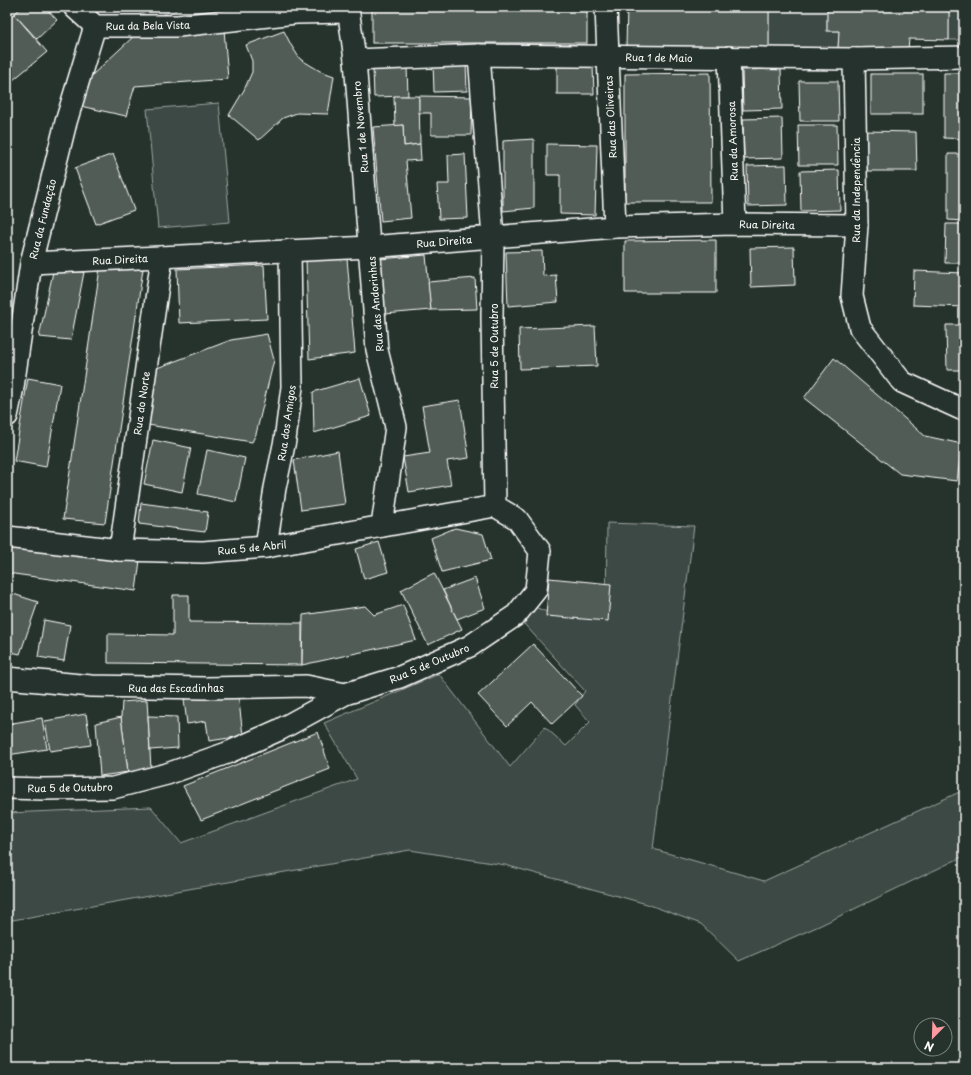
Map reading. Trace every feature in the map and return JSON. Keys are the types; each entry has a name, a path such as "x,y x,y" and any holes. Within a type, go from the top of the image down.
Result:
{"street":[{"name":"Rua da Bela Vista","path":"74,7 95,26 178,26 296,13 348,10"},
{"name":"Rua das Oliveiras","path":"606,7 615,227"},
{"name":"Rua 1 de Novembro","path":"348,10 355,60 370,247"},
{"name":"Rua da Fundação","path":"7,416 13,387 31,263 66,122 95,26"},
{"name":"Rua 1 de Maio","path":"355,60 479,55 854,59 964,57"},
{"name":"Rua 5 de Outubro","path":"7,788 113,788 167,774 227,753 279,730 344,694 400,677 470,646 516,615 536,590 540,551 517,519 495,506 492,318 493,237 479,55"},
{"name":"Rua da Amorosa","path":"729,57 735,224"},
{"name":"Rua da Independência","path":"854,59 857,225 852,296 860,328 902,382 964,409"},
{"name":"Rua Direita","path":"31,263 370,247 615,227 735,224 857,225"},
{"name":"Rua das Andorinhas","path":"370,247 377,350 396,427 382,526"},
{"name":"Rua dos Amigos","path":"266,547 275,488 285,440 292,387 290,250"},
{"name":"Rua do Norte","path":"120,550 162,257"},
{"name":"Rua 5 de Abril","path":"7,537 120,550 203,552 266,547 495,506"},
{"name":"Rua das Escadinhas","path":"7,678 91,686 204,688 306,686 344,694"}],"shaded area":[{"path":"127,7 174,7 176,11 151,17"},
{"path":"769,7 827,7 827,31 839,31 838,49 769,48"},
{"path":"949,7 964,7 964,40 949,40"},
{"path":"219,103 230,222 158,228 147,109"},
{"path":"607,523 694,526 653,849 764,881 964,790 964,856 819,926 739,961 701,924 647,904 505,865 410,850 7,921 7,813 151,807 181,843 357,779 324,723 439,674 510,767 545,727 566,746 590,722 575,705 585,691 516,615 535,607 554,615 606,617"}],"building":[{"path":"22,7 45,7 57,20 37,39 14,14"},
{"path":"372,7 587,7 587,43 372,43"},
{"path":"627,7 769,7 769,48 626,47"},
{"path":"827,7 949,7 949,40 909,39 908,50 838,49 839,31 827,31"},
{"path":"14,14 47,52 13,80 7,73 7,20"},
{"path":"224,29 228,79 135,86 126,116 80,106 90,77 134,36"},
{"path":"284,31 300,59 320,71 334,76 328,114 297,113 283,118 259,140 229,115 244,90 252,72 252,61 246,45"},
{"path":"466,62 467,91 434,92 433,63"},
{"path":"593,66 594,94 557,94 557,67"},
{"path":"407,67 408,96 374,97 373,68"},
{"path":"781,69 782,109 743,110 742,70"},
{"path":"710,73 711,202 625,202 625,74"},
{"path":"944,73 964,73 964,139 944,138"},
{"path":"871,74 923,74 923,114 871,114"},
{"path":"799,81 838,81 839,121 800,121"},
{"path":"394,96 419,96 420,144 404,146 403,125 395,126"},
{"path":"419,96 472,97 471,135 431,135 431,113 419,113"},
{"path":"782,118 783,158 744,159 743,119"},
{"path":"403,125 404,146 420,144 421,160 406,161 411,218 381,221 373,127"},
{"path":"798,125 837,125 838,165 799,165"},
{"path":"864,131 916,132 917,171 864,171"},
{"path":"534,139 534,208 503,211 503,141"},
{"path":"547,144 597,145 595,215 560,214 560,175 547,175"},
{"path":"113,154 134,210 96,224 75,168"},
{"path":"465,154 468,218 439,219 437,184 449,184 448,155"},
{"path":"948,154 964,154 964,221 948,220"},
{"path":"786,165 787,205 748,206 747,166"},
{"path":"839,170 840,210 801,211 800,171"},
{"path":"946,224 964,224 964,263 945,263"},
{"path":"716,240 716,293 625,293 625,241"},
{"path":"794,247 795,285 751,287 750,248"},
{"path":"542,251 543,276 556,275 558,302 508,306 506,252"},
{"path":"426,255 431,310 385,314 380,259"},
{"path":"347,258 355,353 309,359 306,259"},
{"path":"264,265 267,319 179,323 177,269"},
{"path":"100,268 143,269 105,523 63,519"},
{"path":"914,271 964,273 964,307 913,305"},
{"path":"53,272 84,272 71,340 39,337"},
{"path":"475,278 477,309 431,310 428,282"},
{"path":"946,325 964,325 964,370 947,370"},
{"path":"595,326 597,366 520,369 519,329"},
{"path":"267,334 274,360 256,434 252,442 148,425 157,368 231,340"},
{"path":"834,358 925,436 962,444 957,481 900,474 804,398"},
{"path":"28,378 60,384 46,467 14,461"},
{"path":"360,378 371,416 314,433 313,392"},
{"path":"460,400 469,458 447,461 451,485 409,492 403,457 430,453 422,406"},
{"path":"153,440 191,448 182,492 144,484"},
{"path":"207,450 245,458 236,502 198,494"},
{"path":"338,451 345,504 301,510 294,460"},
{"path":"141,503 208,512 205,532 139,524"},
{"path":"455,528 483,534 491,560 442,572 431,538"},
{"path":"379,542 388,572 364,579 356,549"},
{"path":"7,545 140,560 136,591 7,573"},
{"path":"434,573 462,629 428,645 401,590"},
{"path":"475,578 485,608 457,619 443,590"},
{"path":"549,578 611,584 608,621 546,616"},
{"path":"7,592 38,602 20,654 7,651"},
{"path":"173,595 189,595 189,622 302,623 302,665 108,663 108,634 173,635"},
{"path":"403,605 416,640 302,665 303,615 365,606 374,615"},
{"path":"44,620 70,625 64,661 38,657"},
{"path":"533,644 582,696 552,724 532,702 507,726 478,695"},
{"path":"238,693 243,736 209,741 206,721 187,724 184,699"},
{"path":"147,700 151,769 128,772 121,717 122,702"},
{"path":"86,714 91,745 50,751 45,721"},
{"path":"148,716 177,717 178,748 150,750"},
{"path":"121,717 128,772 100,776 96,723"},
{"path":"42,718 47,749 7,755 7,724"},
{"path":"318,732 330,769 201,820 183,786"}]}
